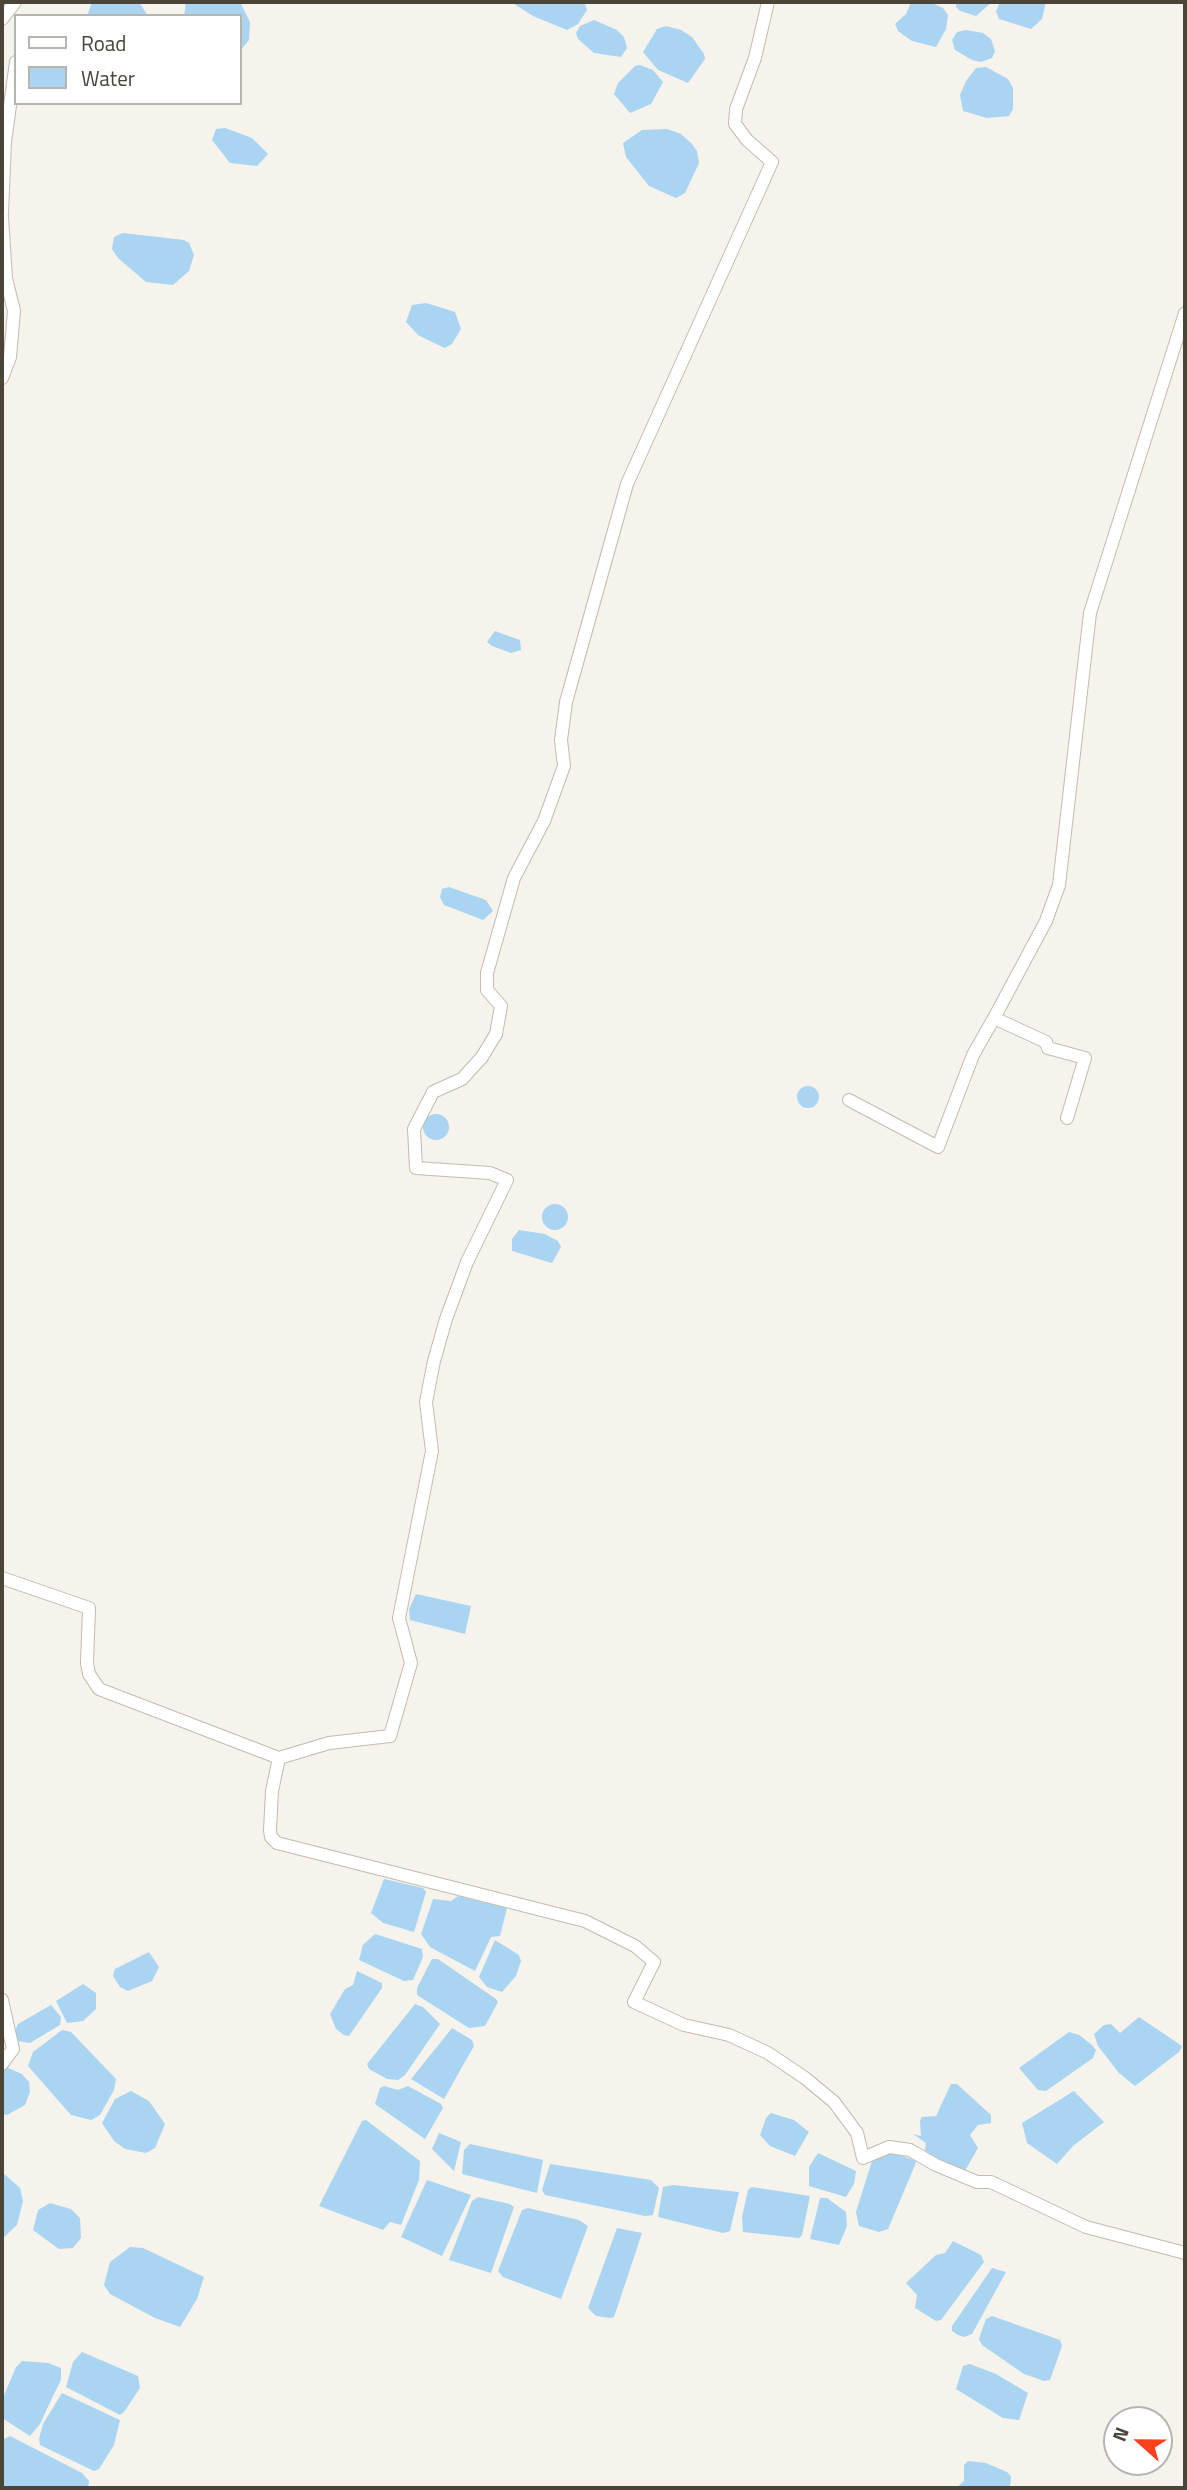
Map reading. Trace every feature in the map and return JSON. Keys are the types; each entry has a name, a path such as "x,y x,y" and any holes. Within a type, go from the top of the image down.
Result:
{"street":[{"path":"2,19 16,2"},
{"path":"2,1578 89,1608 87,1664 89,1674 99,1689 279,1758 329,1743 390,1736 411,1663 400,1618 432,1451 426,1402 434,1361 467,1262 507,1180 490,1173 416,1168 414,1129 433,1092 462,1080 496,1034 501,1006 488,990 487,973 514,878 544,821 564,766 561,740 566,702 627,484 772,162 747,140 735,124 736,109 755,58 768,2"},
{"path":"2,377 10,357 14,311 6,278 2,216 5,142 14,77"},
{"path":"849,1100 938,1147 973,1055 1046,921 1059,885 1090,613 1185,313"},
{"path":"994,1018 1046,1042 1048,1048 1085,1058 1067,1118"},
{"path":"279,1758 272,1791 270,1830 271,1837 277,1843 585,1921 635,1946 654,1962 634,2002 684,2025 729,2035 768,2053 805,2078 834,2102 857,2133 863,2158 889,2147 910,2150 936,2165 978,2182 991,2182 1086,2227 1185,2253"},
{"path":"2,2000 13,2049 2,2064"}],"water":[{"path":"92,2 139,2 147,14 88,14"},
{"path":"186,2 240,2 250,22 249,40 242,49 242,14 184,14"},
{"path":"511,2 579,2 585,4 587,10 578,24 567,30 533,16"},
{"path":"911,2 930,2 943,8 948,15 946,29 936,47 912,41 898,31 895,24 906,14"},
{"path":"956,2 992,2 976,16 960,11"},
{"path":"1000,2 1046,2 1042,19 1031,29 999,19 996,11"},
{"path":"594,20 617,30 624,37 627,48 621,57 594,53 578,39 576,33 580,26"},
{"path":"666,26 681,30 692,37 704,54 705,59 688,83 658,70 643,52 657,29"},
{"path":"966,30 983,33 991,39 995,51 992,58 981,62 955,50 952,40 957,32"},
{"path":"635,66 653,70 663,82 651,104 630,113 614,94 618,83"},
{"path":"986,67 1008,79 1013,88 1013,109 1009,116 987,118 963,111 960,95 966,81 976,68"},
{"path":"225,128 252,138 268,154 257,166 230,163 212,140 216,129"},
{"path":"667,129 681,134 692,144 697,151 699,163 685,193 676,198 649,186 626,157 623,143 642,130"},
{"path":"123,233 184,240 189,243 194,255 189,271 173,285 146,282 118,258 112,249 114,237"},
{"path":"426,303 455,312 461,329 452,344 445,348 418,335 406,322 412,305"},
{"path":"495,631 520,640 521,650 511,653 492,646 487,642"},
{"path":"449,887 486,900 493,911 483,920 444,905 440,897 442,889"},
{"path":"808,1086 818,1093 819,1097 812,1107 808,1108 798,1101 797,1097 804,1087"},
{"path":"436,1114 445,1118 449,1127 445,1136 436,1140 427,1136 423,1127 427,1118"},
{"path":"555,1204 564,1208 568,1217 564,1226 555,1230 546,1226 542,1217 546,1208"},
{"path":"519,1230 545,1234 558,1241 561,1247 552,1263 512,1251 512,1239"},
{"path":"416,1594 471,1606 465,1634 410,1620 409,1609"},
{"path":"384,1879 423,1888 426,1892 414,1932 383,1923 371,1913"},
{"path":"458,1896 507,1908 500,1936 491,1937 475,1971 430,1947 421,1934 433,1899 451,1901"},
{"path":"375,1934 422,1949 423,1957 413,1980 404,1981 359,1960 363,1945"},
{"path":"495,1940 519,1955 521,1961 516,1976 502,1992 487,1987 479,1977"},
{"path":"149,1952 159,1967 152,1981 128,1991 120,1987 113,1976 115,1969"},
{"path":"432,1959 438,1959 496,1999 498,2002 485,2026 469,2028 417,1995 417,1988"},
{"path":"357,1971 382,1983 382,1988 349,2036 336,2029 330,2014 345,1989 353,1985"},
{"path":"83,1984 96,1993 96,2009 83,2021 67,2023 56,2001"},
{"path":"415,2004 423,2007 440,2024 405,2075 398,2080 387,2079 369,2069 367,2064"},
{"path":"51,2005 61,2017 60,2025 30,2043 18,2041 15,2030 18,2024"},
{"path":"1139,2017 1182,2046 1179,2052 1135,2086 1119,2073 1098,2046 1094,2034 1104,2025 1111,2024 1120,2033"},
{"path":"452,2028 472,2040 474,2046 444,2099 411,2079"},
{"path":"62,2030 71,2032 116,2079 114,2090 100,2115 91,2120 71,2115 28,2066 33,2052"},
{"path":"1069,2032 1079,2035 1092,2045 1096,2050 1093,2058 1046,2091 1038,2090 1019,2068"},
{"path":"6,2067 22,2074 29,2082 30,2092 25,2105 7,2115 2,2114 2,2069"},
{"path":"951,2084 957,2084 991,2115 991,2123 978,2125 970,2135 978,2148 966,2169 968,2175 931,2155 925,2150 926,2143 913,2134 921,2136 922,2117 936,2116"},
{"path":"384,2086 398,2090 408,2086 441,2104 443,2108 425,2139 375,2104 380,2088"},
{"path":"131,2091 149,2101 165,2124 155,2148 146,2153 125,2149 114,2141 102,2123 115,2099"},
{"path":"1074,2091 1104,2122 1073,2146 1057,2164 1027,2143 1022,2123"},
{"path":"771,2113 794,2120 809,2132 795,2156 770,2146 760,2135 766,2118"},
{"path":"366,2120 420,2161 419,2180 401,2225 390,2222 383,2230 319,2206 362,2121"},
{"path":"439,2133 461,2142 454,2171 432,2149"},
{"path":"470,2144 543,2160 537,2193 462,2174 464,2150"},
{"path":"892,2152 916,2161 888,2229 879,2232 859,2226 856,2212 873,2158"},
{"path":"818,2153 856,2171 854,2184 846,2197 809,2186 809,2167"},
{"path":"550,2164 651,2180 659,2188 653,2215 645,2216 545,2195 542,2190"},
{"path":"2,2172 20,2188 23,2201 17,2225 2,2239"},
{"path":"427,2180 471,2195 442,2256 401,2237"},
{"path":"673,2185 739,2192 730,2231 723,2233 658,2217 663,2187"},
{"path":"752,2187 810,2196 802,2235 799,2238 743,2232 742,2217 748,2190"},
{"path":"478,2197 514,2207 491,2273 449,2260 472,2201"},
{"path":"820,2198 827,2198 846,2212 847,2226 839,2245 810,2239"},
{"path":"50,2203 71,2209 80,2218 81,2238 73,2248 59,2249 33,2230 38,2210"},
{"path":"528,2208 579,2220 588,2226 561,2299 503,2277 498,2271 522,2210"},
{"path":"617,2228 642,2233 614,2317 596,2316 588,2308"},
{"path":"953,2241 981,2255 984,2262 941,2320 936,2321 915,2308 917,2295 906,2283 936,2255 945,2253"},
{"path":"130,2247 143,2248 204,2277 197,2299 180,2327 155,2318 110,2294 104,2285 110,2262"},
{"path":"992,2268 1006,2272 972,2334 964,2337 958,2335 952,2331 952,2326"},
{"path":"992,2316 1060,2340 1062,2346 1050,2380 1044,2381 1024,2374 982,2345 979,2339 983,2327 986,2319"},
{"path":"82,2352 138,2376 140,2388 120,2415 66,2387 73,2362"},
{"path":"22,2361 48,2363 61,2368 61,2380 40,2424 30,2436 2,2418 2,2400 16,2367"},
{"path":"970,2364 996,2374 1028,2393 1019,2420 1003,2418 956,2389 963,2366"},
{"path":"62,2393 120,2420 114,2445 99,2469 94,2471 40,2445 43,2424"},
{"path":"10,2436 82,2473 89,2481 88,2488 2,2488 2,2440"},
{"path":"968,2461 986,2463 1007,2472 1011,2476 1010,2488 956,2488 964,2481 964,2465"}]}
